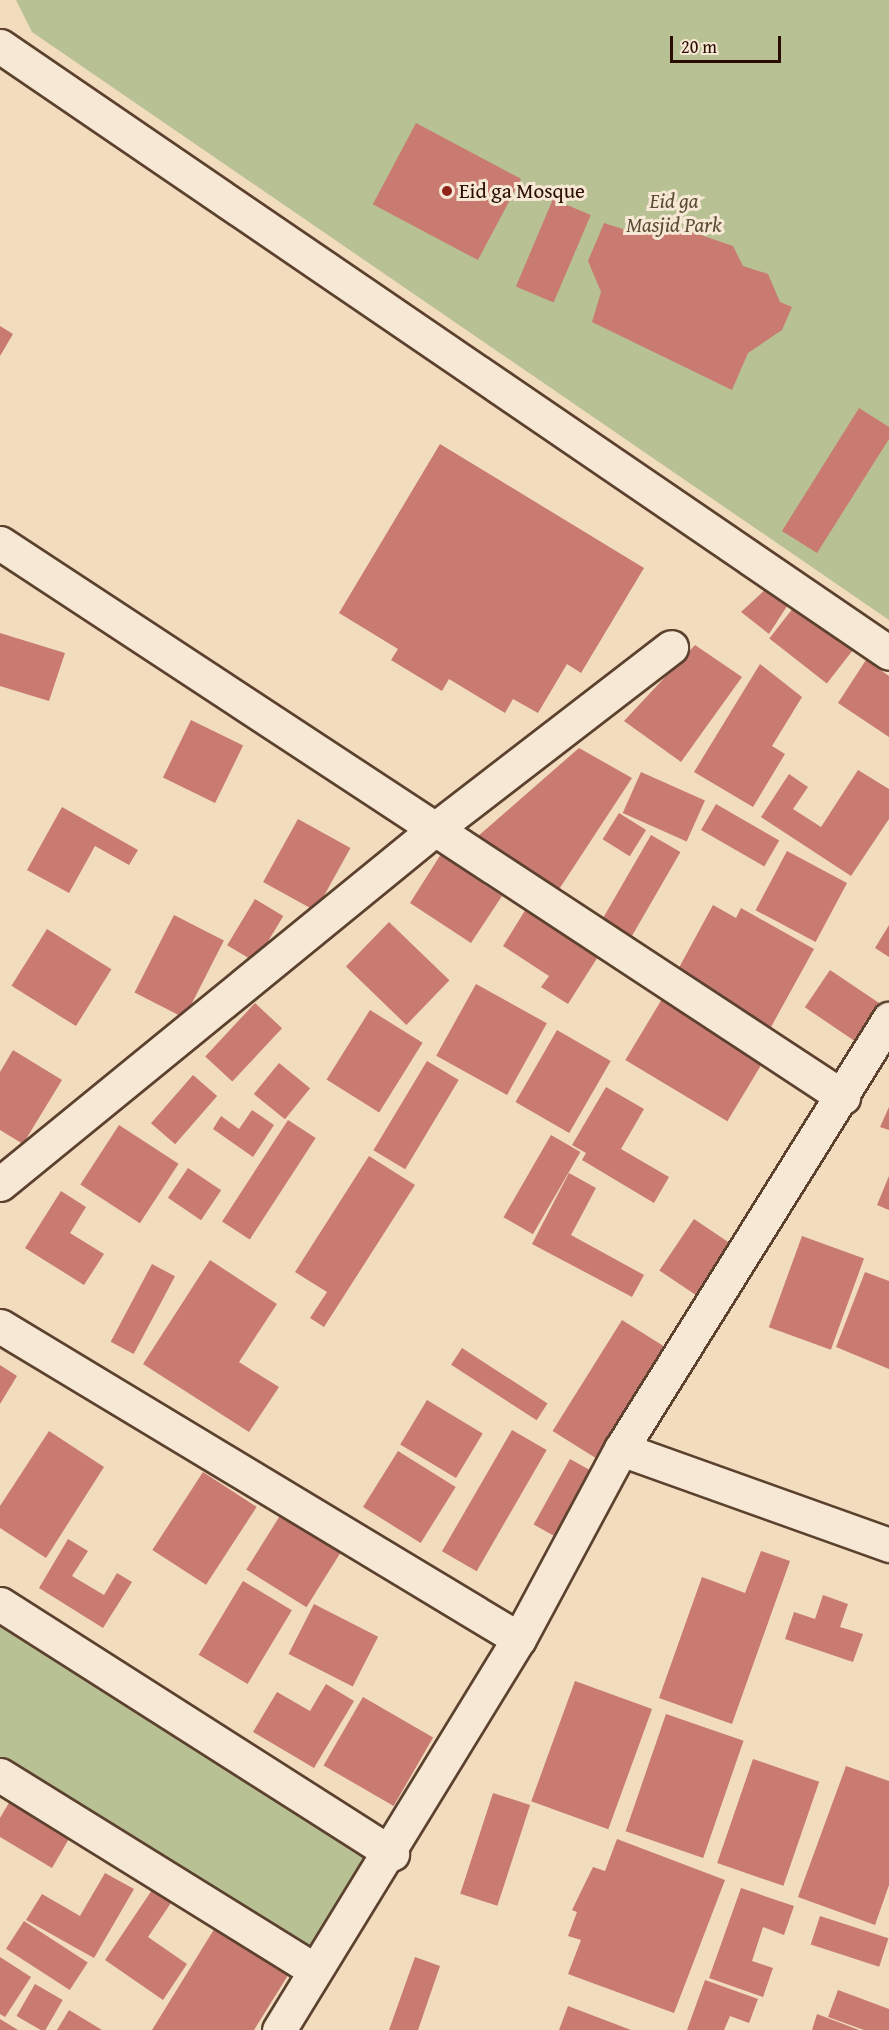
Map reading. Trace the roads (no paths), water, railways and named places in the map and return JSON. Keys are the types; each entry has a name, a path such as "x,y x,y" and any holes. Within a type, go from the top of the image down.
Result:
{"street":[{"path":"0,46 889,653"},
{"path":"0,543 843,1096"},
{"path":"0,1184 435,829 671,647"},
{"path":"279,2030 315,1970 392,1854 519,1639 621,1449 889,1019"},
{"path":"0,1326 519,1639"},
{"path":"621,1449 889,1545"},
{"path":"0,1604 392,1854"},
{"path":"0,1775 315,1970"}],"place":[{"name":"Eid ga Mosque","path":"447,191"}],"park label":[{"name":"Eid ga Masjid Park","path":"674,213"}]}
